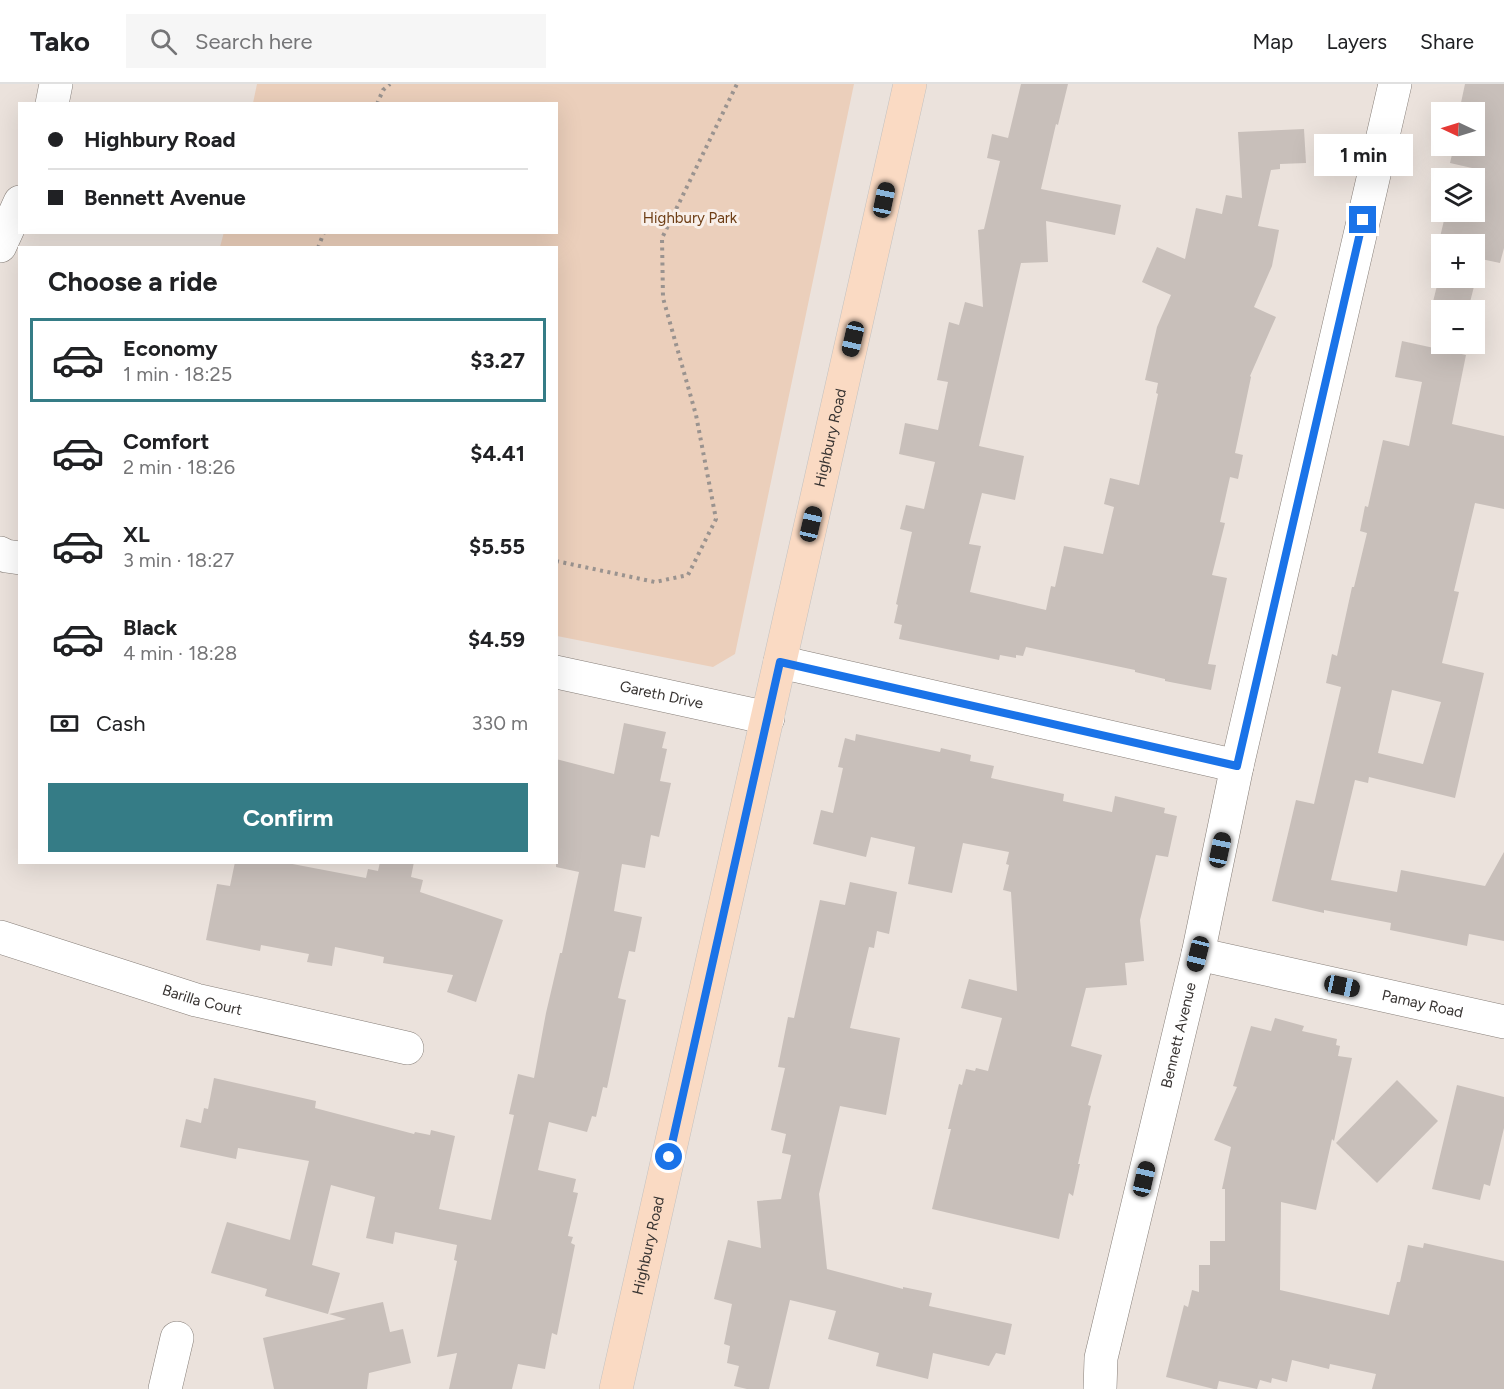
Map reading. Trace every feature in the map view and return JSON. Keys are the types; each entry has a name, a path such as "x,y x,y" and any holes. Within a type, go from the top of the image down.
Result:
{"main road":[{"name":"Highbury Road","path":"616,1389 910,84"}],"street":[{"path":"52,102 56,84"},
{"name":"Bennett Avenue","path":"1101,1389 1101,1358 1198,954 1237,766 1395,84"},
{"path":"0,246 18,206"},
{"path":"780,662 1237,766"},
{"name":"Gareth Drive","path":"558,672 768,717"},
{"name":"Barilla Court","path":"0,937 196,1000 407,1048"},
{"name":"Pamay Road","path":"1198,954 1504,1022"},
{"path":"165,1389 177,1338"}],"path":[{"path":"378,102 384,84"},
{"path":"383,90 390,84"},
{"path":"558,561 655,582 688,575 716,519 696,415 663,298 662,238 737,84"}],"green space":[{"name":"Highbury Park","path":"257,84 854,84 735,654 713,667 558,636 558,246 220,246 223,234 558,234 558,102 253,102"}],"building":[{"path":"1021,84 1068,84 1041,189 1121,205 1115,235 1046,221 1048,262 1021,263 979,446 1024,456 1015,500 982,493 969,544 981,546 970,592 1046,610 1051,586 1055,587 1064,546 1103,554 1114,507 1104,504 1110,478 1139,485 1158,394 1156,393 1158,383 1145,380 1157,327 1171,295 1142,282 1157,247 1185,259 1196,208 1222,214 1226,195 1242,198 1238,132 1304,129 1306,163 1280,164 1280,169 1271,170 1258,226 1279,230 1272,266 1254,307 1276,317 1250,376 1235,453 1243,455 1238,479 1230,477 1220,522 1225,523 1212,575 1227,578 1208,664 1216,665 1211,690 1165,681 1165,679 1135,672 1135,670 1026,647 1023,656 1016,655 1016,658 1000,655 999,660 899,639 902,625 894,623 898,605 896,604 912,532 900,529 906,505 924,509 935,462 899,454 905,423 938,430 948,382 937,380 949,322 959,325 965,302 983,307 978,230 984,229 1000,161 987,158 992,134 1008,138"},
{"path":"1465,84 1504,84 1504,248 1500,263 1485,260 1485,234 1441,234 1444,222 1485,222 1485,168 1472,168 1450,163 1452,156 1485,156 1485,102 1461,102"},
{"path":"1436,288 1474,288 1471,300 1433,300"},
{"path":"1402,341 1431,347 1431,354 1466,355 1452,424 1504,436 1504,509 1475,503 1454,591 1459,592 1442,663 1484,673 1455,798 1369,777 1368,783 1355,780 1331,880 1397,892 1401,870 1485,886 1504,852 1504,941 1469,934 1467,946 1390,930 1391,923 1324,910 1324,913 1272,901 1296,800 1314,804 1341,687 1326,683 1332,654 1337,656 1367,533 1360,531 1365,506 1368,507 1383,440 1409,446 1422,382 1395,377","holes":["1392,690 1441,702 1423,764 1378,753"]},
{"path":"624,723 666,732 662,748 667,749 660,781 671,783 659,837 651,835 645,868 622,864 614,911 642,917 635,952 629,951 618,998 626,1000 607,1088 603,1087 596,1117 592,1116 587,1132 549,1122 538,1170 576,1179 573,1192 578,1193 568,1236 573,1237 571,1243 575,1245 557,1335 552,1333 545,1369 518,1364 512,1389 449,1389 457,1353 437,1357 457,1261 454,1260 457,1245 395,1232 393,1244 366,1238 375,1197 331,1185 312,1265 340,1273 328,1314 265,1296 267,1289 211,1273 227,1222 290,1240 309,1161 238,1148 236,1159 180,1147 186,1119 201,1123 204,1108 208,1109 214,1078 316,1101 315,1108 414,1134 415,1132 430,1135 431,1130 455,1136 439,1209 491,1220 514,1115 509,1114 518,1074 534,1078 546,1013 560,953 562,953 579,872 556,867 558,864 558,760 614,774"},
{"path":"856,734 940,752 941,748 971,755 970,761 994,766 991,778 1064,794 1063,801 1112,812 1115,796 1165,808 1164,813 1177,816 1168,857 1156,855 1140,920 1144,961 1125,963 1127,985 1086,988 1071,1046 1102,1055 1088,1105 1091,1106 1073,1196 1069,1193 1059,1239 932,1209 959,1084 962,1085 966,1069 975,1071 976,1068 988,1071 1002,1018 961,1008 969,979 1017,991 1011,892 1003,890 1009,865 1006,864 1009,852 963,843 952,893 908,884 915,847 871,837 866,857 813,844 821,810 833,813 843,768 838,767 845,738 855,741"},
{"path":"235,864 292,864 366,878 368,869 378,871 380,864 414,864 411,877 423,880 420,892 503,920 476,1002 447,992 453,975 383,963 384,957 335,947 332,966 307,962 309,954 261,945 260,951 206,940 217,884 230,886"},
{"path":"850,882 897,892 889,934 877,931 874,948 869,947 850,1028 900,1038 886,1115 840,1106 819,1194 827,1269 903,1289 903,1287 932,1293 929,1306 1012,1324 1005,1355 996,1353 989,1366 933,1353 928,1379 876,1366 879,1353 828,1339 836,1311 790,1300 769,1389 747,1389 734,1386 739,1366 727,1363 730,1346 724,1344 732,1304 714,1299 728,1240 761,1248 757,1201 781,1199 791,1155 782,1153 786,1134 771,1130 785,1068 778,1067 788,1017 794,1018 820,900 845,905"},
{"path":"1275,1018 1304,1026 1302,1031 1337,1039 1336,1045 1340,1046 1338,1056 1352,1058 1316,1210 1281,1202 1280,1290 1389,1315 1397,1282 1400,1282 1408,1245 1423,1248 1424,1243 1504,1261 1504,1389 1372,1389 1376,1374 1330,1364 1329,1369 1292,1360 1287,1382 1272,1378 1271,1383 1260,1380 1257,1389 1219,1381 1217,1389 1214,1389 1166,1377 1184,1305 1188,1307 1192,1290 1199,1292 1199,1265 1210,1265 1210,1241 1225,1241 1225,1189 1222,1189 1231,1147 1214,1140 1237,1087 1233,1086 1251,1026 1271,1031"},
{"path":"1397,1080 1438,1121 1377,1183 1336,1143"},
{"path":"1457,1085 1504,1097 1504,1128 1490,1186 1484,1184 1480,1200 1432,1189"},
{"path":"383,1302 390,1332 403,1329 411,1363 369,1373 367,1389 274,1389 263,1338 346,1319 329,1314"}],"route":[{"path":"669,1157 780,662 1237,766 1363,220"}]}
